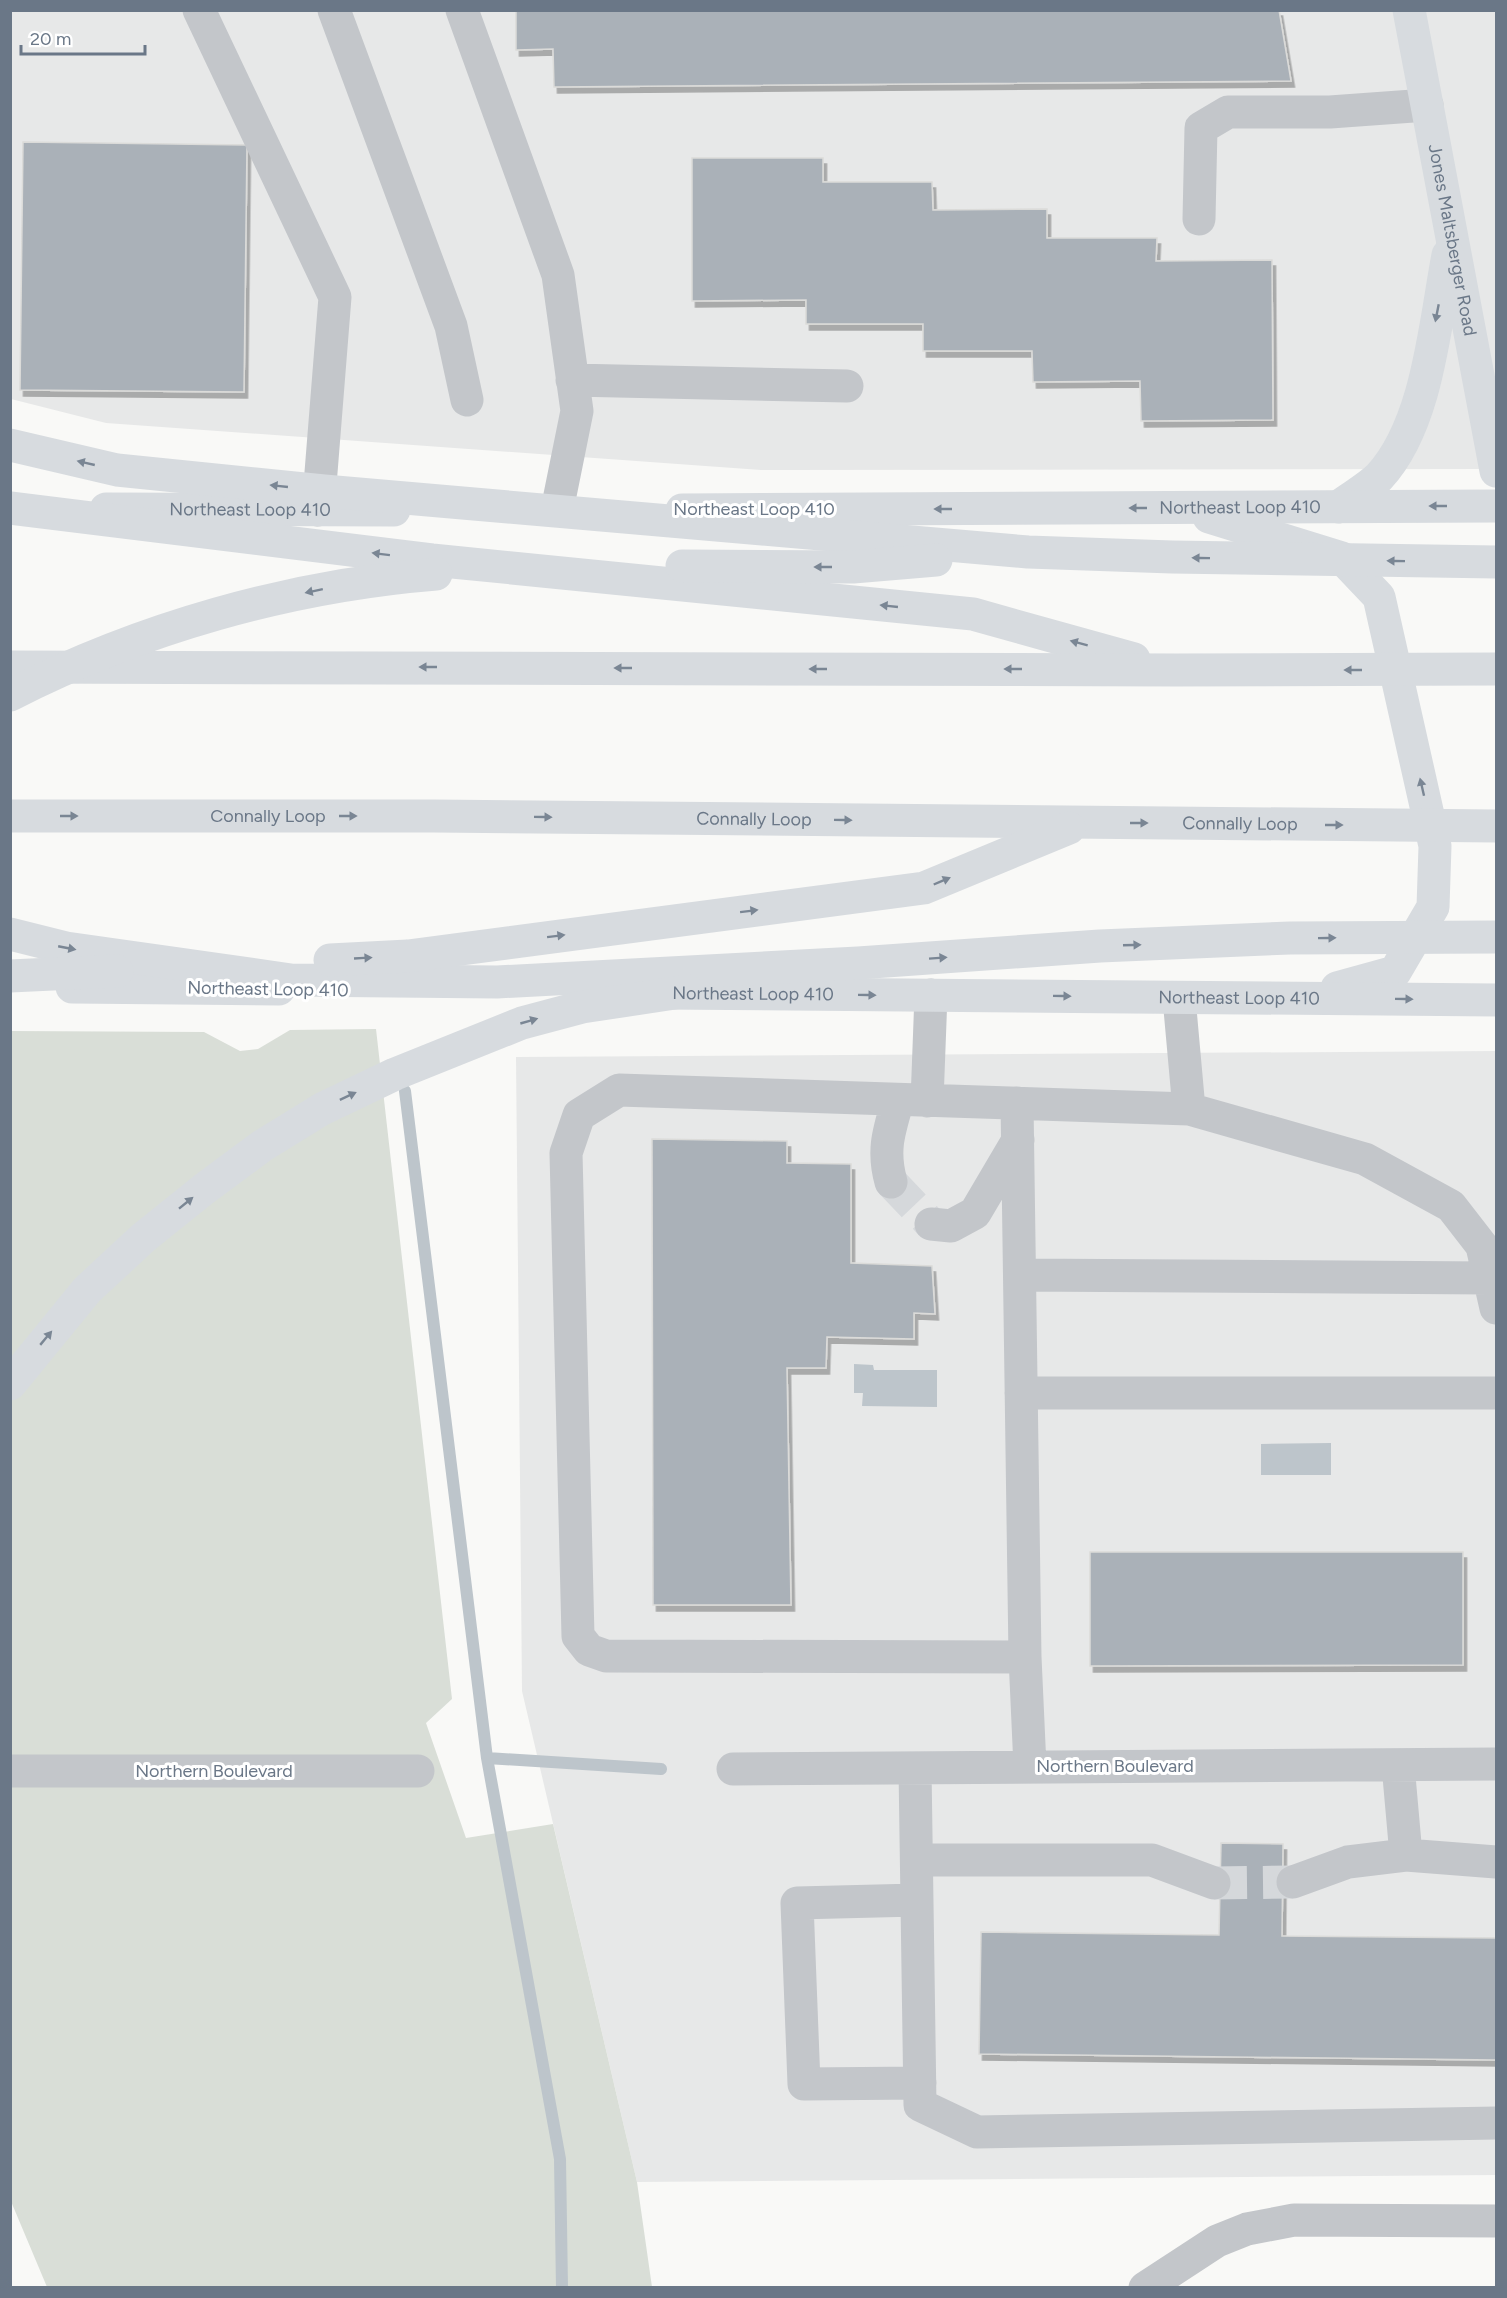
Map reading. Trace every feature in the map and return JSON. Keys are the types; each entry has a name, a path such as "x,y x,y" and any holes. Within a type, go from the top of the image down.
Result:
{"main road":[{"name":"Jones Maltsberger Road","path":"1409,10 1497,471"},
{"path":"1338,507 1377,478 1397,453 1421,399 1452,235"},
{"path":"10,445 117,471 1028,552 1172,557 1497,562"},
{"name":"Northeast Loop 410","path":"10,508 557,510 1497,506"},
{"path":"10,508 432,560 973,614 1176,670"},
{"path":"1179,508 1342,558 1379,597 1435,846 1433,907 1395,972 1303,998"},
{"path":"10,695 105,651 185,624 325,589 407,576 501,568 853,567 1028,552"},
{"path":"10,667 1497,669"},
{"name":"Connally Loop","path":"10,816 434,816 1497,826"},
{"path":"10,976 408,956 924,888 1081,823"},
{"path":"10,934 66,948 291,980 496,982 858,963 1100,946 1266,939 1497,937"},
{"path":"10,1384 87,1290 143,1238 246,1158 322,1109 395,1074 522,1023 582,1007 858,963"},
{"name":"Northeast Loop 410","path":"10,987 1497,1000"}],"street":[{"path":"199,10 335,297 318,510"},
{"path":"334,10 452,326 467,400"},
{"path":"462,10 558,275 577,411 557,510"},
{"path":"1199,219 1201,128 1228,112 1330,112 1427,105"},
{"path":"573,380 847,386"},
{"path":"891,1182 886,1163 888,1135 913,1100 931,995"},
{"path":"1179,998 1189,1109"},
{"path":"1020,1275 1493,1293 1482,1246 1451,1206 1365,1159 1189,1109 619,1090 579,1115 566,1153 578,1636 589,1650 606,1656 1025,1657"},
{"path":"1017,1103 1025,1657 1030,1767"},
{"path":"931,1224 951,1226 975,1213 1018,1140"},
{"path":"1021,1393 1497,1393"},
{"name":"Northern Boulevard","path":"733,1769 1497,1764"},
{"path":"1398,1765 1406,1855"},
{"path":"915,1768 920,2105 977,2132 1497,2123"},
{"name":"Northern Boulevard","path":"10,1771 418,1771"},
{"path":"1293,1882 1348,1862 1406,1855 1497,1862"},
{"path":"917,1860 1152,1860 1214,1883"},
{"path":"917,1900 797,1903 804,2084 920,2083"},
{"path":"1145,2288 1217,2241 1246,2229 1294,2220 1497,2221"}],"shaded area":[{"path":"10,11 1496,11 1496,469 761,470 106,423 11,399"},
{"path":"376,1029 452,1699 426,1723 466,1838 553,1824 637,2182 652,2287 47,2287 10,2199 10,1031 204,1032 240,1051 258,1049 290,1030"},
{"path":"1496,1051 1496,2175 637,2182 522,1691 516,1057"},
{"path":"854,1364 873,1365 874,1370 937,1370 937,1407 862,1406 863,1393 854,1393"},
{"path":"1331,1443 1331,1475 1261,1475 1261,1444"}],"building":[{"path":"516,10 1279,10 1291,81 554,87 553,49 516,50"},
{"path":"23,142 247,145 244,392 20,390"},
{"path":"692,158 823,158 823,182 932,182 933,210 1047,209 1047,238 1157,238 1156,261 1272,260 1273,420 1141,421 1140,381 1033,382 1032,351 923,351 923,324 806,324 806,300 692,301"},
{"path":"652,1139 787,1141 787,1163 851,1164 851,1263 932,1266 935,1314 914,1313 914,1339 827,1337 826,1368 787,1368 791,1605 653,1605"},
{"path":"1090,1552 1463,1552 1463,1665 1090,1666"},
{"path":"1221,1843 1283,1844 1282,1936 1496,1938 1496,2060 979,2054 981,1932 1219,1935"}],"waterway":[{"path":"405,1091 487,1758 560,2159 562,2288"},
{"path":"487,1758 661,1769"}],"tunnel":[{"path":"891,1182 931,1224"},
{"path":"1214,1883 1293,1882"}]}
